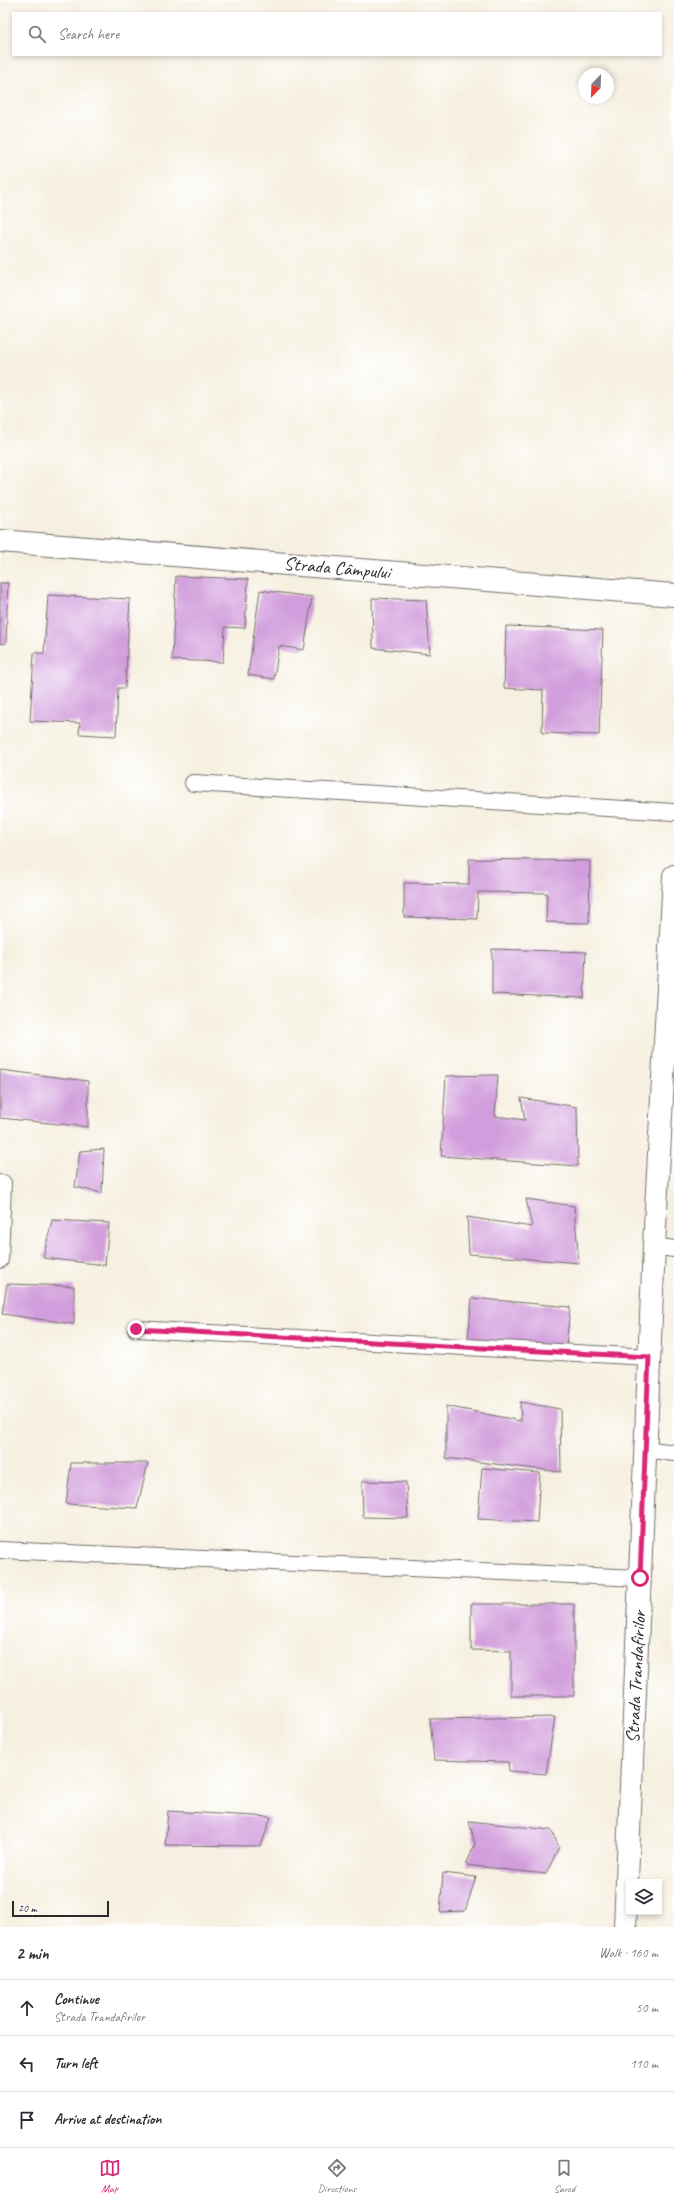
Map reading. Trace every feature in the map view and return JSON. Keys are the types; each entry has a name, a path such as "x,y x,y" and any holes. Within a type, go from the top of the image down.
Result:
{"main road":[{"name":"Strada Câmpului","path":"0,541 674,595"},
{"name":"Strada Trandafirilor","path":"624,1927 649,1357 664,1247 674,876"}],"lane":[{"path":"193,783 674,812"},
{"path":"0,1183 3,1183 0,1260"},
{"path":"136,1329 649,1357"},
{"path":"645,1449 674,1453"},
{"path":"0,1550 640,1578"}],"building":[{"path":"176,576 248,579 245,628 225,627 223,662 172,660"},
{"path":"0,583 8,583 6,643 0,644"},
{"path":"260,590 312,597 304,650 279,646 274,679 248,675"},
{"path":"48,595 130,599 125,688 118,688 116,736 79,734 80,723 30,721 34,653 44,653"},
{"path":"372,598 426,600 430,654 373,648"},
{"path":"506,626 603,630 599,735 542,733 543,690 504,688"},
{"path":"469,859 590,861 589,923 546,922 547,893 478,892 477,919 404,917 404,883 469,884"},
{"path":"492,949 586,952 584,998 492,994"},
{"path":"0,1070 88,1081 88,1127 0,1118"},
{"path":"498,1075 495,1116 525,1120 521,1098 577,1107 578,1166 441,1156 446,1076"},
{"path":"104,1149 102,1193 75,1187 80,1151"},
{"path":"526,1199 574,1206 579,1263 469,1254 467,1217 532,1227"},
{"path":"52,1220 109,1223 105,1265 43,1258"},
{"path":"7,1284 74,1286 74,1324 2,1314"},
{"path":"472,1298 570,1307 566,1348 468,1339"},
{"path":"520,1402 560,1409 561,1472 446,1458 446,1406 521,1421"},
{"path":"71,1463 148,1463 137,1508 66,1504"},
{"path":"482,1468 540,1473 537,1522 478,1519"},
{"path":"362,1481 406,1482 408,1518 363,1517"},
{"path":"471,1604 574,1604 574,1696 511,1696 511,1651 471,1650"},
{"path":"555,1717 546,1774 509,1771 508,1762 434,1760 430,1719"},
{"path":"168,1811 271,1817 261,1846 165,1845"},
{"path":"469,1821 551,1830 559,1847 546,1874 466,1865 475,1844"},
{"path":"443,1873 476,1877 465,1911 440,1912"}],"route":[{"path":"136,1329 649,1357 640,1578"}]}
